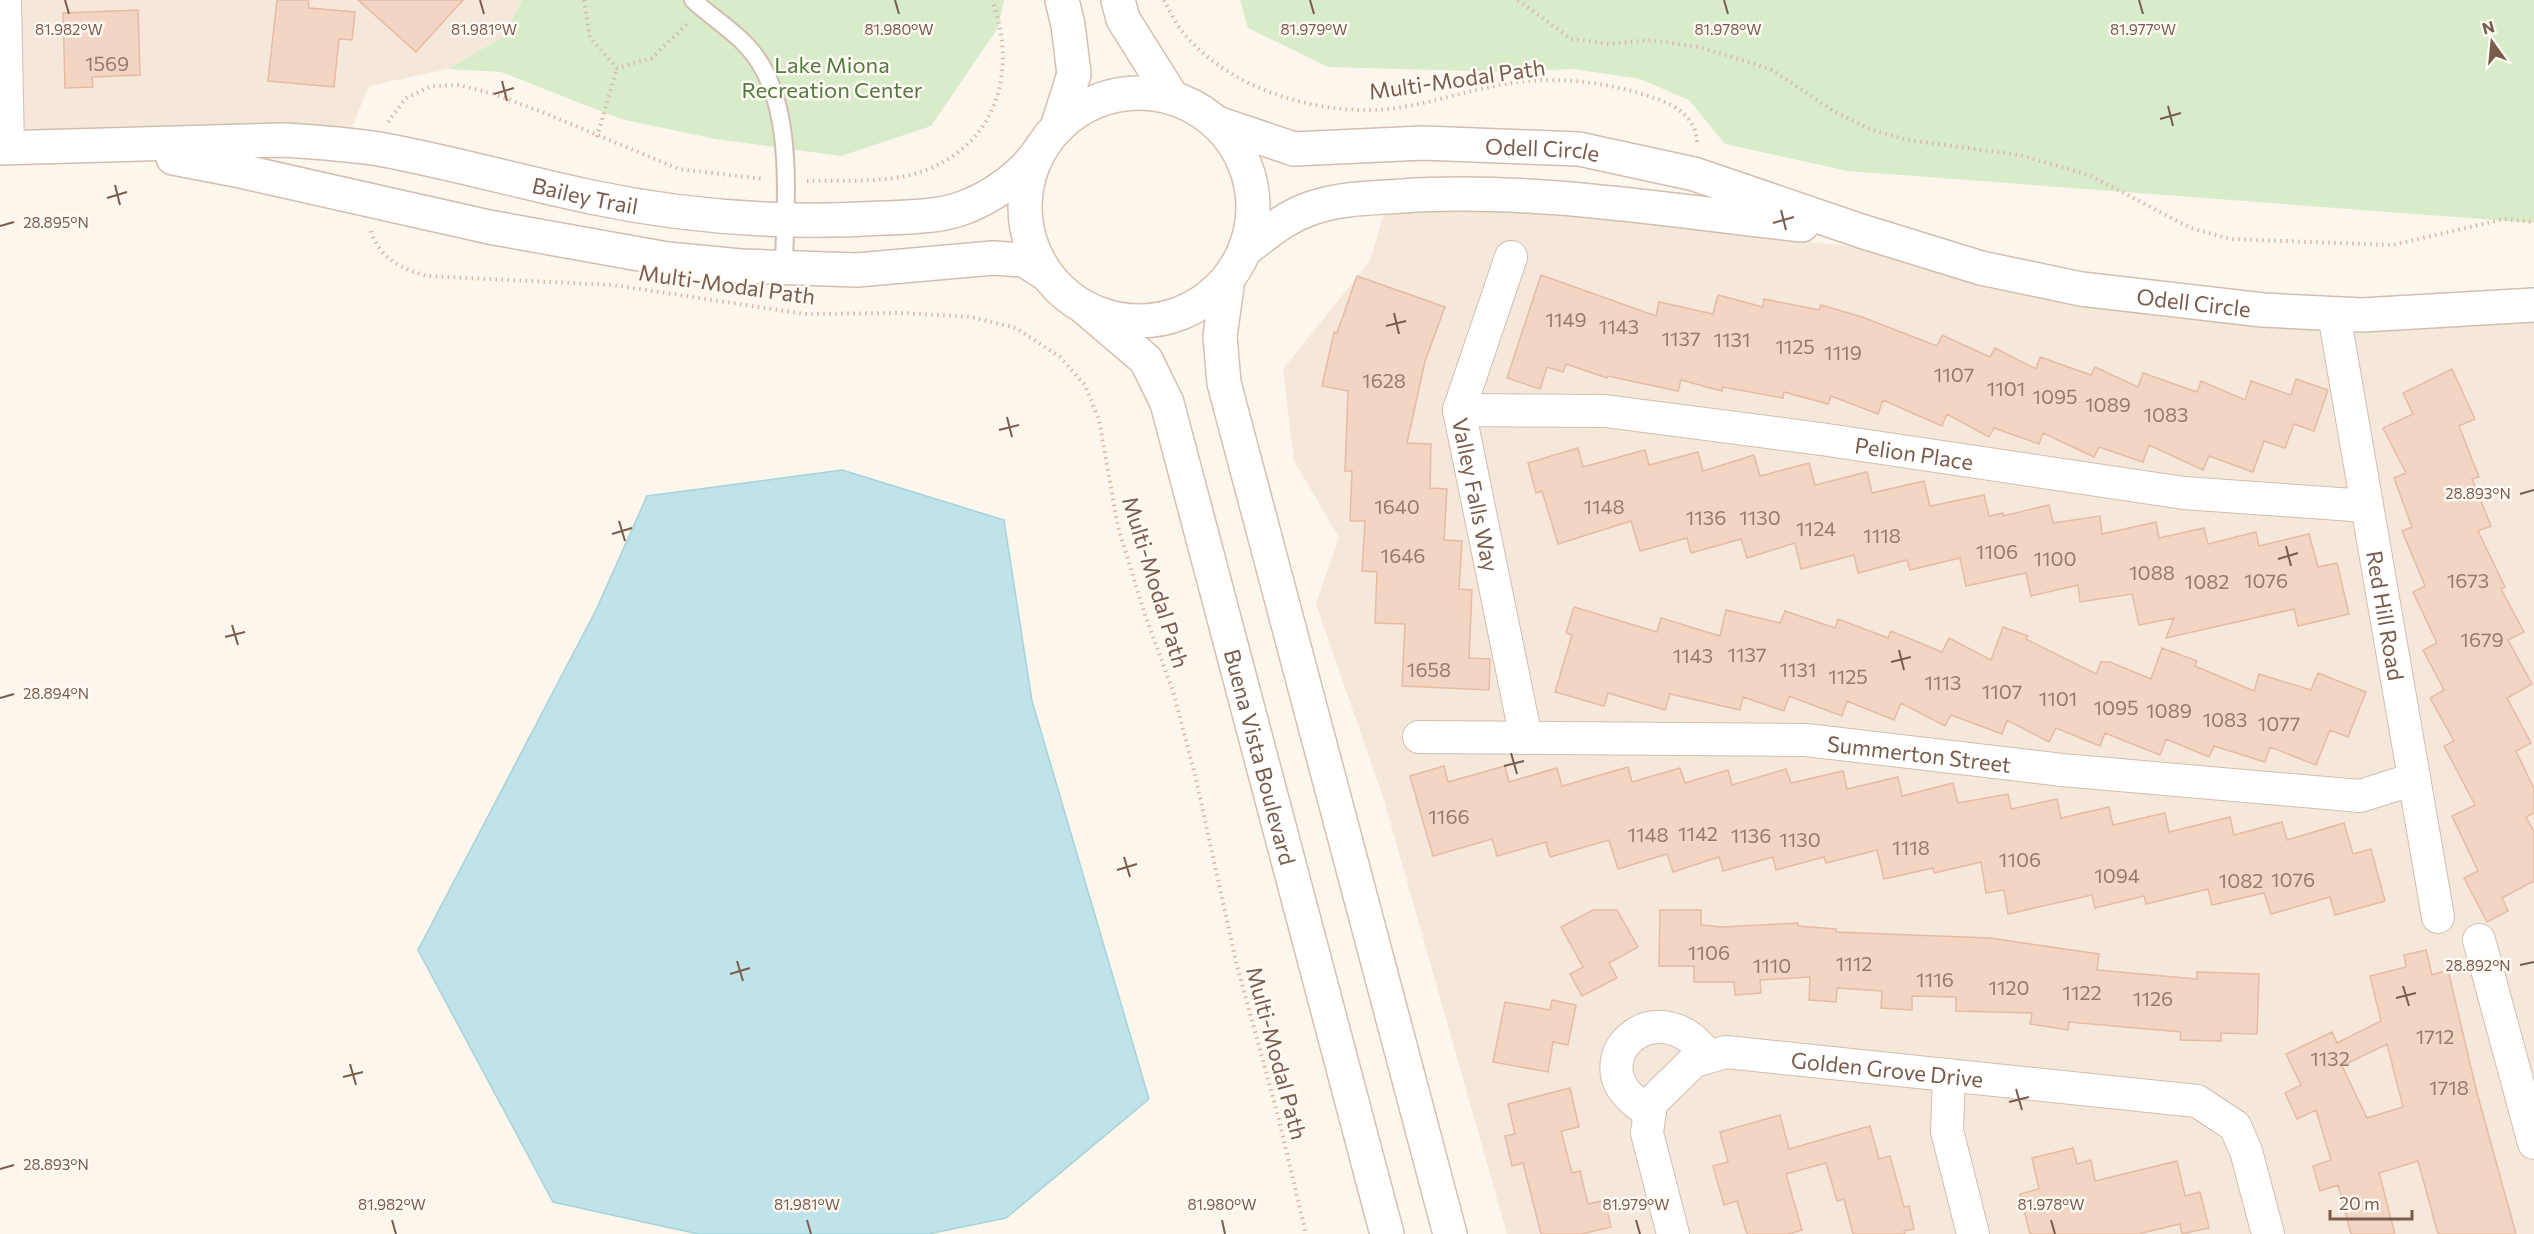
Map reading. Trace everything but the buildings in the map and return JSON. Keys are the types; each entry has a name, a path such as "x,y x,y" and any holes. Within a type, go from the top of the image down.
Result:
{"street":[{"path":"4,148 5,0"},
{"name":"Buena Vista Boulevard","path":"1062,0 1068,25 1074,74 1049,138 1028,178 1024,211 1031,244 1046,274 1063,293 1085,308 1146,360 1167,403 1387,1234"},
{"path":"1118,0 1123,19 1172,98"},
{"name":"Buena Vista Boulevard","path":"1049,138 1082,109 1110,97 1141,93 1172,98 1196,108 1217,123 1239,149 1251,181 1254,216 1246,249 1228,279 1198,305 1162,319 1122,320 1085,308"},
{"name":"Odell Circle","path":"1217,123 1294,149 1423,143 1579,149 1694,174 1861,231 1981,268 2081,289 2169,301 2362,315 2534,305"},
{"name":"Bailey Trail","path":"4,148 109,147 284,140 331,142 379,149 593,198 723,216 833,221 932,215 960,209 992,194 1031,165 1049,138"},
{"name":"Bailey Trail","path":"109,147 236,170 586,246 667,259 857,270 993,258 1024,260 1046,274"},
{"name":"Odell Circle","path":"1246,249 1279,224 1311,208 1351,199 1424,194 1503,195 1596,202 1861,231"},
{"name":"Valley Falls Way","path":"1511,257 1458,410 1526,738"},
{"name":"Buena Vista Boulevard","path":"1228,279 1220,336 1224,383 1450,1234"},
{"name":"Red Hill Road","path":"2334,314 2438,917"},
{"name":"Pelion Place","path":"1458,410 1605,411 1833,441 2184,493 2367,506"},
{"name":"Summerton Street","path":"1419,737 1806,740 2062,770 2360,796 2414,779"},
{"path":"2479,940 2525,1074 2534,1143"},
{"path":"1673,1234 1647,1133 1650,1112 1629,1097 1619,1080 1616,1063 1627,1039 1646,1028 1662,1026 1675,1029 1698,1042 1708,1056"},
{"name":"Golden Grove Drive","path":"1650,1112 1651,1103 1694,1061 1726,1052 2197,1101 2235,1126 2246,1151 2268,1234"},
{"path":"1949,1075 1947,1131 1973,1234"}],"lane":[{"path":"698,4 747,45 771,81 784,134 784,267"}],"path":[{"path":"584,0 590,38 617,68"},
{"path":"379,149 389,119 406,98 432,86 459,85 494,94 679,169 784,181 878,180 927,170 952,157 977,132 996,103 1005,68 1003,35 992,0"},
{"name":"Multi-Modal Path","path":"1164,0 1184,34 1215,64 1262,89 1314,105 1371,109 1409,105 1513,83 1574,80 1634,91 1670,103 1690,118 1698,141 1694,174"},
{"path":"1518,0 1572,39 1609,44 1652,40 1698,47 1732,57 1772,70 1835,112 1872,130 1908,140 2019,155 2062,167 2091,176 2191,228 2230,239 2392,245 2504,219 2534,222"},
{"path":"617,68 652,58 698,4"},
{"path":"597,137 617,68"},
{"name":"Multi-Modal Path","path":"370,200 368,225 373,240 386,256 404,269 427,276 613,285 805,314 903,313 970,317 1016,328 1060,357 1085,385 1099,420 1118,527 1145,615 1173,691 1196,779 1236,962 1278,1116 1306,1234"}],"shaded area":[{"path":"0,0 522,0 504,36 448,69 369,86 351,129 283,125 0,132"},
{"path":"1425,210 1503,210 1859,247 2079,304 2263,326 2534,320 2534,1234 1507,1234 1384,800 1316,604 1339,537 1294,461 1283,369 1370,261 1384,213"}],"green space":[{"name":"Lake Miona Recreation Center","path":"522,0 1004,0 998,28 931,126 841,156 715,139 621,119 501,72 448,69 504,36"},
{"path":"1240,0 2534,0 2534,223 1848,171 1725,144 1689,100 1640,79 1574,69 1508,72 1328,67 1248,28"}],"water":[{"path":"842,470 1004,520 1032,701 1149,1099 1006,1218 928,1234 698,1234 553,1202 418,950 596,610 647,496"}]}
